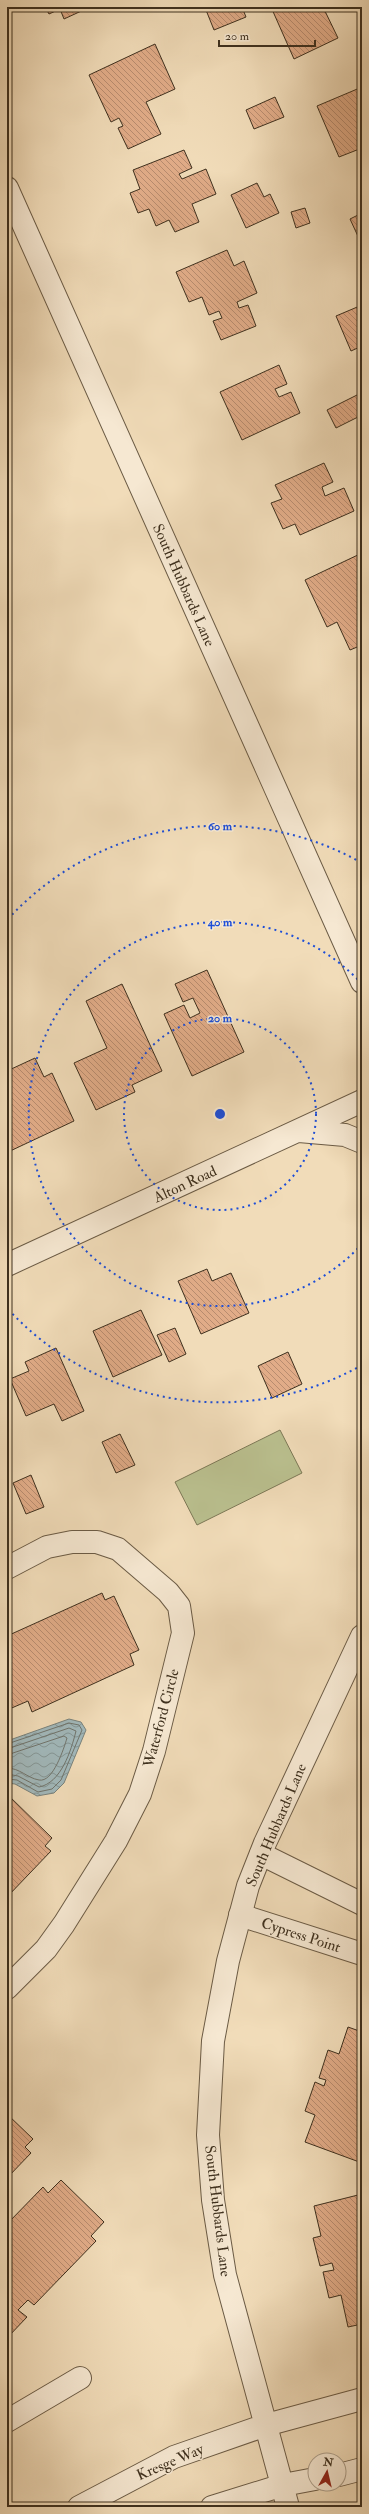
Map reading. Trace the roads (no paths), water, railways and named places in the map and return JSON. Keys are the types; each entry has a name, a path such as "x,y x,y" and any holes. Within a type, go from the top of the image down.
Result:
{"street":[{"name":"South Hubbards Lane","path":"7,188 362,982"},
{"name":"Alton Road","path":"7,1265 362,1101"},
{"path":"299,1131 345,1135 362,1142"},
{"name":"Waterford Circle","path":"7,1568 48,1547 72,1542 97,1542 118,1549 168,1592 179,1606 184,1633 154,1751 140,1794 116,1841 64,1924 46,1949 7,1988"},
{"name":"South Hubbards Lane","path":"288,2507 225,2275 213,2200 208,2135 214,2041 228,1961 248,1886 261,1854 362,1636"},
{"path":"261,1854 362,1904"},
{"name":"Cypress Point","path":"240,1915 362,1954"},
{"path":"7,2421 80,2378"},
{"name":"Kresge Way","path":"79,2507 174,2457 266,2425 362,2399"},
{"path":"347,2473 362,2469"},
{"path":"212,2507 283,2485 307,2480"}],"water":[{"path":"69,1719 81,1722 86,1730 64,1783 54,1793 37,1796 15,1784 7,1783 7,1741"}]}
